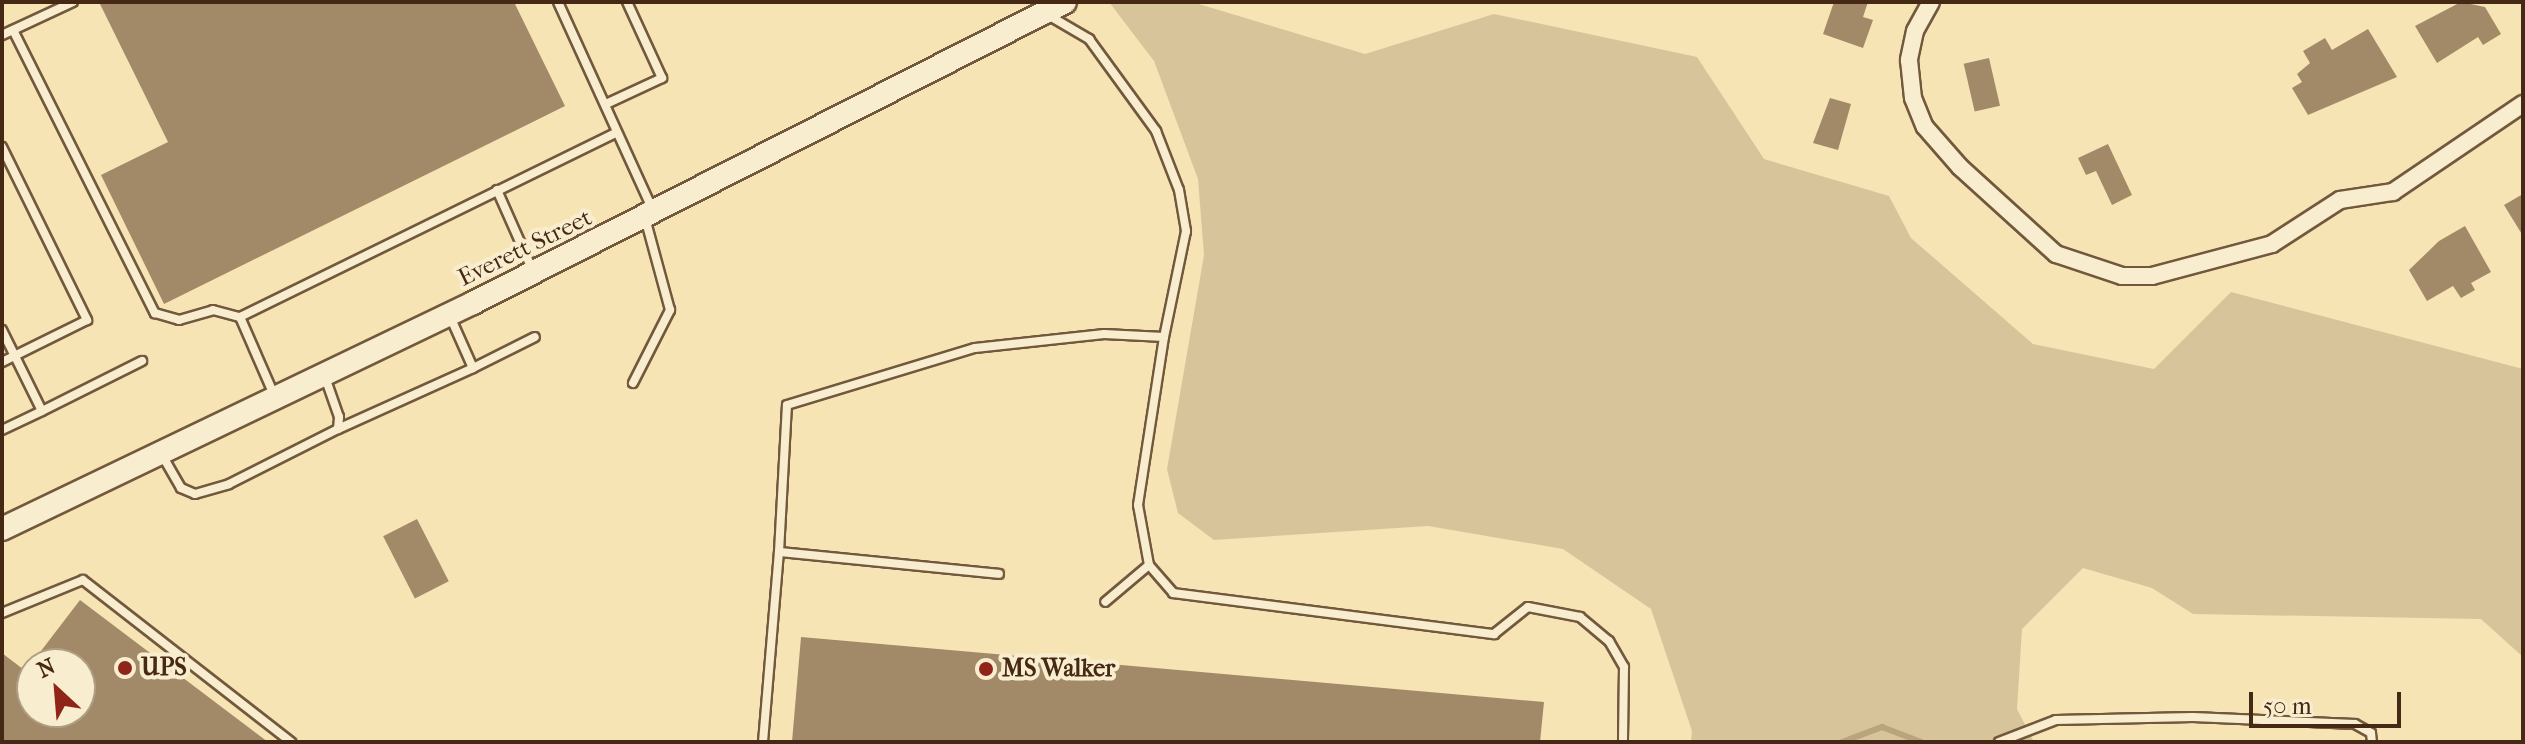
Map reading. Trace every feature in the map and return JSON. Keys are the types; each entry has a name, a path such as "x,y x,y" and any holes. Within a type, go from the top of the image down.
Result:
{"street":[{"name":"Everett Street","path":"2,529 325,375 649,215 1065,2"},
{"path":"1931,2 1910,48 1911,89 1925,127 1960,167 2056,254 2122,276 2152,276 2272,244 2340,200 2393,192 2523,104"}],"lane":[{"path":"2,35 73,2"},
{"path":"558,2 606,104 649,215 670,310 633,383"},
{"path":"606,104 662,78 627,2"},
{"path":"1044,13 1089,39 1106,58 1156,131 1179,190 1186,231 1164,337 1138,505 1149,565 1173,593 1494,634 1528,607 1580,617 1609,641 1624,667 1623,742"},
{"path":"13,30 155,313 179,320 213,310 240,317 616,133"},
{"path":"2,147 87,320 2,362"},
{"path":"497,190 533,272"},
{"path":"449,314 473,368"},
{"path":"240,317 275,399"},
{"path":"2,330 42,411"},
{"path":"763,742 779,552 787,405 975,348 1104,334 1164,337"},
{"path":"162,454 181,488 195,494 229,484 535,337"},
{"path":"2,430 142,361"},
{"path":"325,375 339,417 338,429"},
{"path":"779,552 999,574"},
{"path":"1105,602 1149,565"},
{"path":"2,613 83,580 291,742"},
{"path":"1999,742 2056,720 2193,717 2355,724 2371,733 2372,742"}],"shaded area":[{"path":"1109,2 1192,2 1365,54 1494,14 1697,57 1764,159 1889,196 1911,238 2033,344 2154,369 2231,292 2523,369 2523,657 2481,619 2193,614 2152,588 2083,568 2022,629 2017,709 2034,742 1691,742 1692,731 1651,609 1563,549 1428,526 1214,540 1178,513 1167,469 1204,255 1198,179 1154,61"}],"building":[{"path":"99,2 514,2 565,106 164,304 101,175 168,142"},
{"path":"1834,2 1868,2 1863,17 1873,20 1863,48 1823,34"},
{"path":"2461,2 2485,7 2501,34 2483,45 2478,37 2437,63 2415,26"},
{"path":"2368,29 2397,77 2308,115 2292,88 2302,82 2297,74 2310,63 2303,51 2325,38 2332,50"},
{"path":"1989,58 2000,106 1975,112 1964,64"},
{"path":"1830,98 1851,104 1838,150 1813,143"},
{"path":"2108,144 2132,195 2112,205 2096,171 2086,175 2078,158"},
{"path":"2523,194 2523,236 2504,205"},
{"path":"2465,226 2491,272 2471,283 2475,290 2461,298 2453,286 2427,301 2409,270 2439,241"},
{"path":"417,519 449,581 415,599 383,536"},
{"name":"UPS","path":"80,600 268,742 2,742 2,653 16,664 16,728 96,728 96,648 43,648"},
{"name":"MS Walker","path":"801,637 1544,702 1540,742 792,742"}],"waterway":[{"path":"1842,742 1882,727 1921,742"}],"place":[{"name":"UPS","path":"125,668"},
{"name":"MS Walker","path":"986,669"}]}
